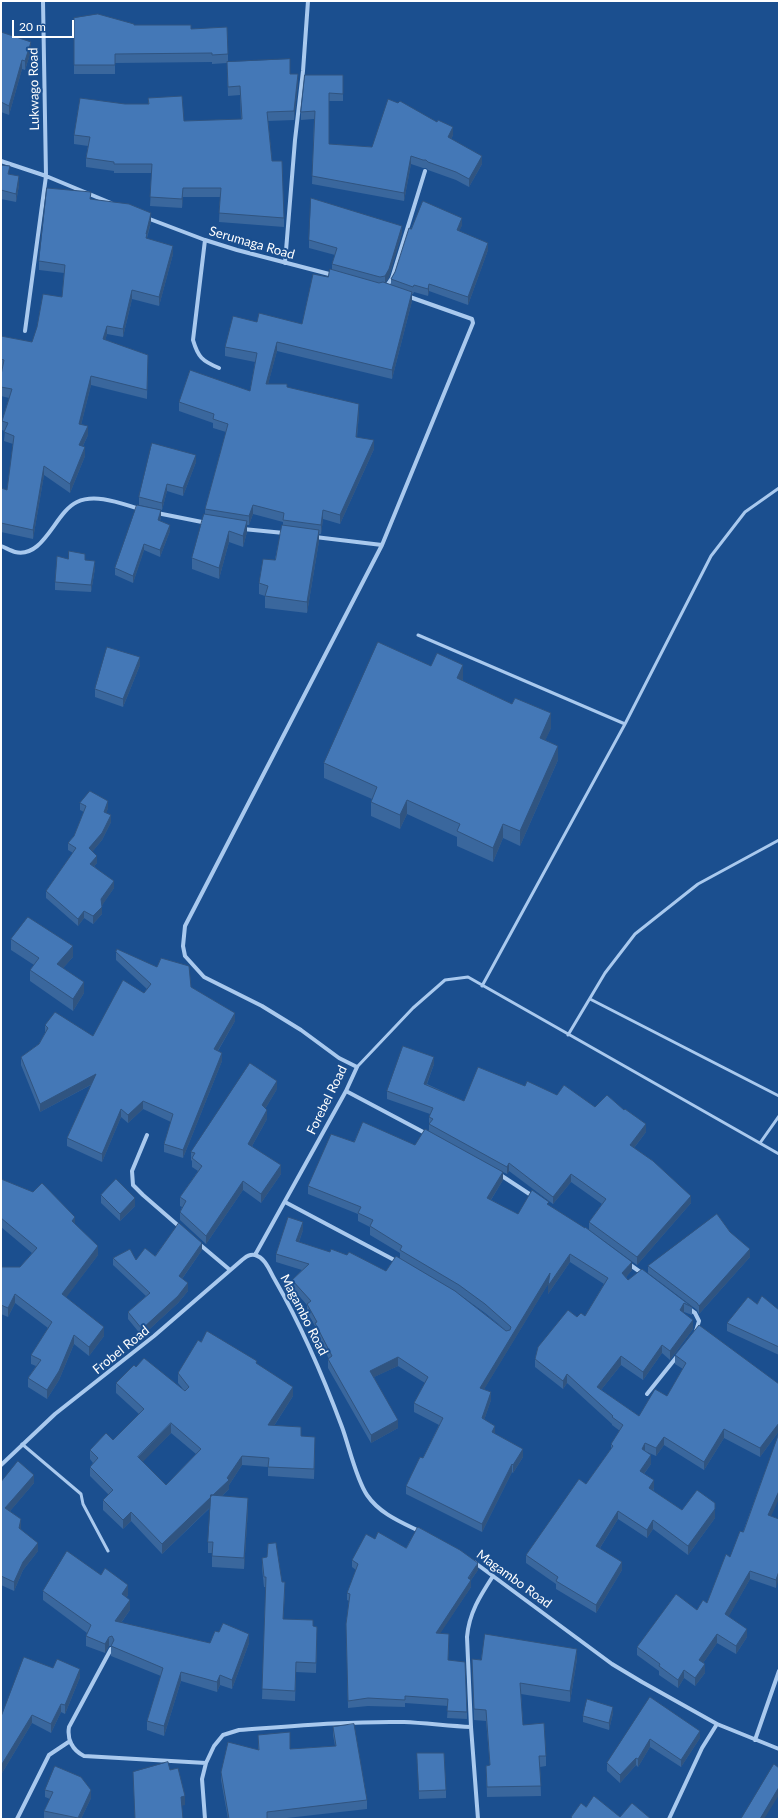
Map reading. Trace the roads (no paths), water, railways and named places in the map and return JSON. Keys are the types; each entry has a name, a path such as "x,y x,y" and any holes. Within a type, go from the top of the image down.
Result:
{"street":[{"name":"Lukwago Road","path":"25,331 46,176 43,1"},
{"path":"285,263 308,1"},
{"path":"1,161 46,176 120,206"},
{"path":"392,290 383,288 392,278 425,171"},
{"name":"Serumaga Road","path":"140,215 206,240 285,263 341,277"},
{"path":"206,240 193,340 196,352 205,362 219,368"},
{"path":"309,536 382,546 473,323 472,319 399,293"},
{"path":"1,546 16,552 24,552 33,549 40,544 70,507 77,502 86,499 98,499 146,510"},
{"path":"153,512 213,524"},
{"path":"236,528 293,534"},
{"name":"Forebel Road","path":"255,1255 346,1091 357,1067 339,1058 301,1030 262,1006 204,977 185,956 182,946 185,926 382,546"},
{"path":"346,1091 434,1138"},
{"path":"147,1135 132,1171 133,1185 183,1230"},
{"path":"491,1170 536,1198"},
{"path":"285,1202 405,1266"},
{"path":"195,1240 230,1270"},
{"name":"Frobel Road","path":"1,1465 55,1414 154,1336 248,1255 255,1255"},
{"name":"Magambo Road","path":"255,1255 265,1262 291,1306 308,1341 342,1425 361,1485 367,1495 379,1509 423,1533"},
{"path":"628,1262 646,1276"},
{"path":"684,1305 695,1313 699,1321 698,1327 691,1338"},
{"path":"647,1394 681,1350"},
{"name":"Magambo Road","path":"467,1558 612,1664 717,1724 779,1749"},
{"path":"478,1819 471,1727 467,1649 468,1626 475,1603 492,1576"},
{"path":"111,1649 69,1727 70,1741 73,1748 84,1756 206,1763"},
{"path":"755,1740 779,1671"},
{"path":"205,1819 202,1779 206,1763 214,1746 223,1735 239,1730 339,1723 406,1722 471,1727"},
{"path":"669,1819 702,1748 717,1724"},
{"path":"17,1819 50,1755 70,1741"}],"lane":[{"path":"482,986 625,724 711,556 745,512 779,488"},
{"path":"418,635 625,724"},
{"path":"568,1035 605,973 636,934 698,884 779,840"},
{"path":"357,1067 413,1008 445,980 468,977 779,1154"},
{"path":"590,999 779,1096"},
{"path":"760,1144 779,1116"},
{"path":"22,1444 80,1494 83,1504 108,1551"}]}
